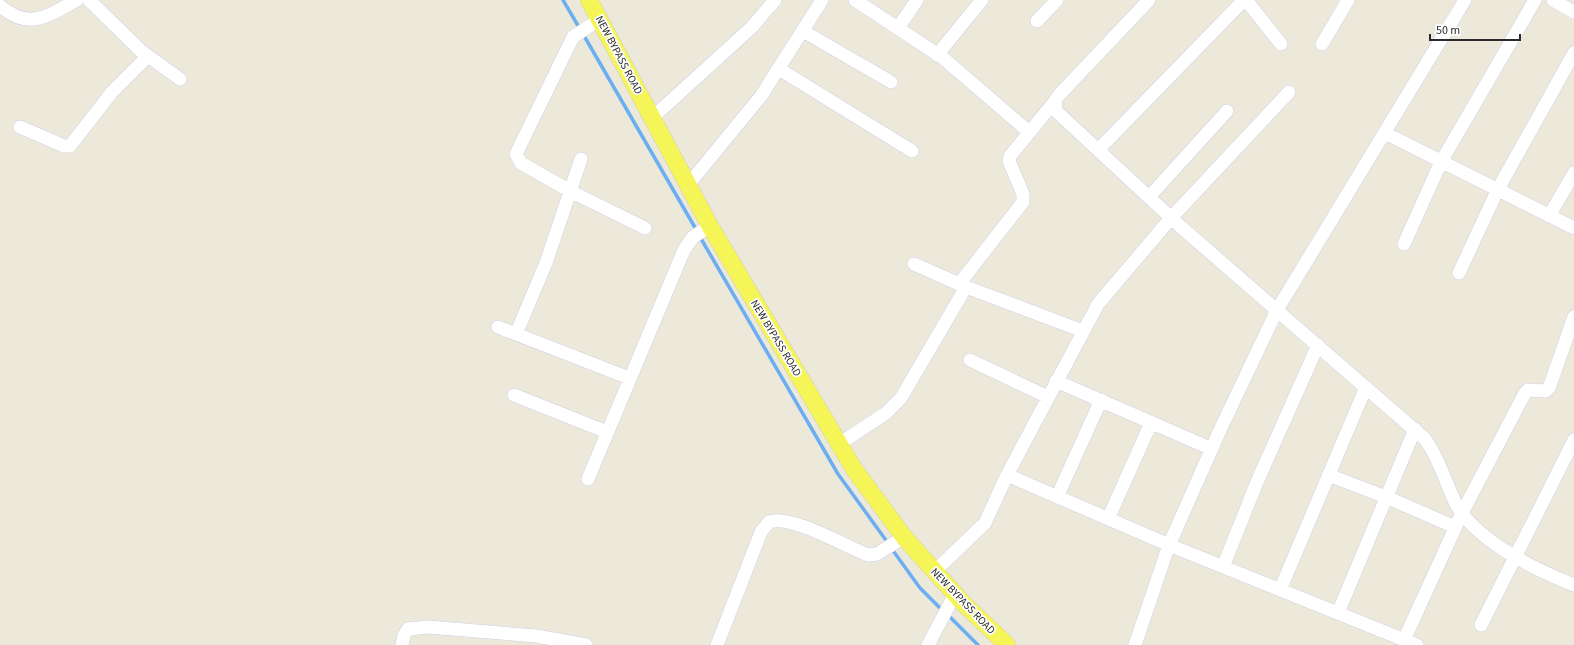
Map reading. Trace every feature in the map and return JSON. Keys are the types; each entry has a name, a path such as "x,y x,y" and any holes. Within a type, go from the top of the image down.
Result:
{"main road":[{"name":"NEW BYPASS ROAD","path":"589,0 688,185 702,231 871,494 904,537 935,571 948,607 1007,645"}],"street":[{"path":"0,6 20,20 32,20 45,17 77,0"},
{"path":"89,0 148,56 180,79"},
{"path":"652,118 752,27 775,0"},
{"path":"688,185 737,127 779,69 822,0"},
{"path":"898,28 918,0"},
{"path":"937,55 982,0"},
{"path":"1037,21 1057,0"},
{"path":"839,444 886,413 901,398 962,286 1023,202 1023,194 1009,161 1014,150 1055,101 1149,0"},
{"path":"1098,150 1245,0 1281,44"},
{"path":"1322,44 1348,0"},
{"path":"1134,645 1169,546 1212,449 1277,310 1464,0"},
{"path":"1404,244 1441,162 1535,0"},
{"path":"1553,0 1574,12"},
{"path":"862,2 937,55 986,93 1029,132"},
{"path":"600,19 579,32 570,40 516,154 521,163 645,228"},
{"path":"803,31 891,82"},
{"path":"1459,273 1498,189 1574,53"},
{"path":"20,127 64,146 70,146 112,92 148,56"},
{"path":"779,69 912,151"},
{"path":"935,571 985,523 1007,475 1048,397 1083,331 1106,294 1171,218 1289,92"},
{"path":"1055,101 1056,111 1171,218 1425,438 1434,452 1455,502 1462,513 1480,532 1534,568 1574,585"},
{"path":"1149,197 1227,112"},
{"path":"1385,133 1574,228"},
{"path":"516,334 546,263 581,159"},
{"path":"1549,216 1574,173"},
{"path":"588,479 629,378 684,250 702,231"},
{"path":"914,264 962,286 1083,331"},
{"path":"1007,475 1169,546 1338,613 1409,643 1462,513 1525,393 1528,390 1546,391 1549,388 1574,317"},
{"path":"498,327 629,378"},
{"path":"1223,567 1257,482 1318,345"},
{"path":"970,360 1048,397"},
{"path":"1056,382 1101,400 1212,449"},
{"path":"1280,590 1366,387"},
{"path":"514,395 607,432"},
{"path":"1057,497 1101,400"},
{"path":"1108,519 1151,423"},
{"path":"1338,613 1415,429"},
{"path":"1481,625 1574,440"},
{"path":"1328,475 1386,497 1455,527"},
{"path":"717,645 761,532 769,522 779,520 808,529 868,555 877,554 904,537"},
{"path":"928,645 948,607"},
{"path":"402,645 404,635 408,629 428,627 536,636 586,645"}],"waterway":[{"path":"563,0 580,29"},
{"path":"583,34 697,231"},
{"path":"700,237 838,474 888,543"},
{"path":"894,552 920,588 943,611"},
{"path":"948,615 978,645"}]}
